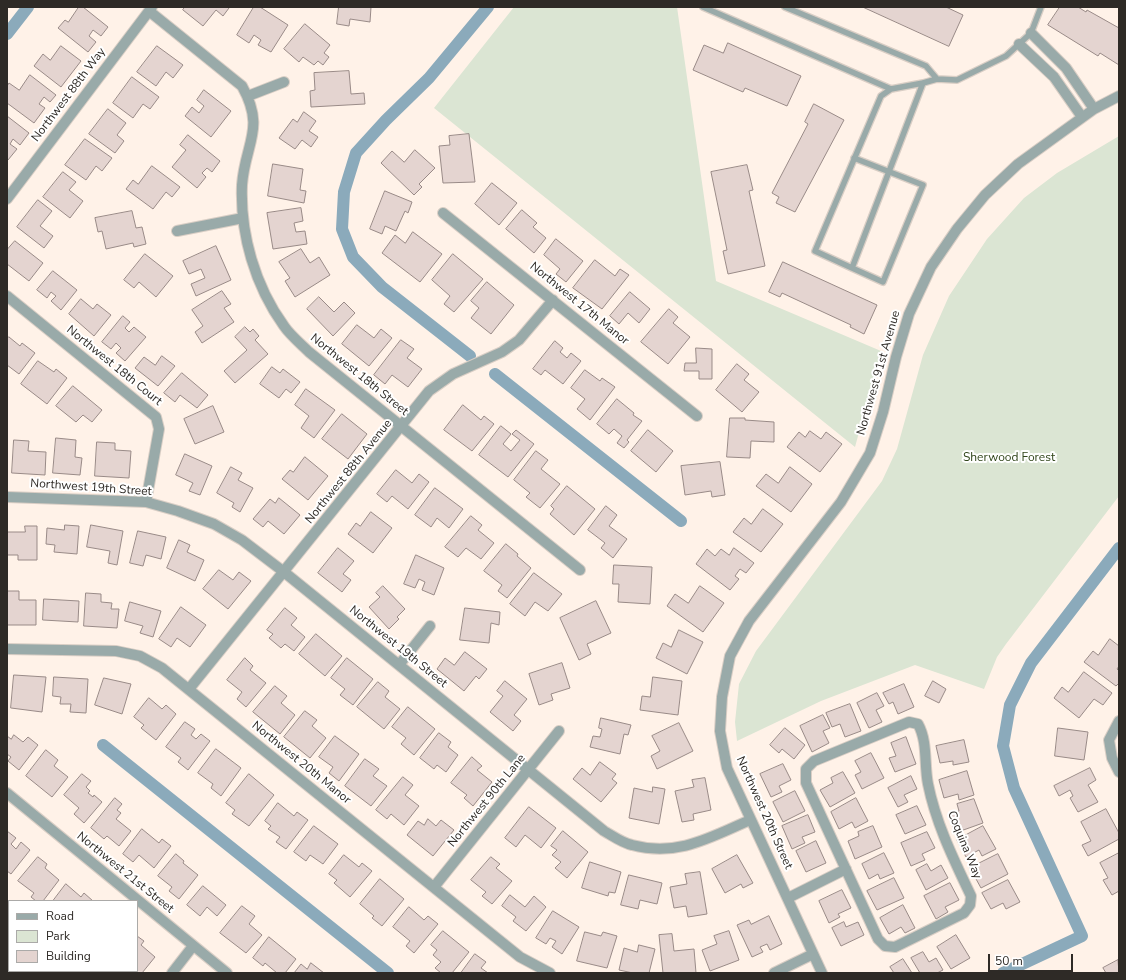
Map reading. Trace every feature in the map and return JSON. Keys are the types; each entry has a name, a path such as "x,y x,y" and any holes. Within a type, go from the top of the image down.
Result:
{"street":[{"name":"Northwest 18th Street","path":"150,9 242,86 248,96 254,116 254,132 247,155 242,185 243,218 251,260 265,293 284,326 309,352 580,570"},
{"name":"Northwest 88th Way","path":"7,199 150,9"},
{"path":"1031,33 1066,68 1094,108"},
{"path":"1019,44 1054,77 1082,117"},
{"path":"248,96 284,82"},
{"name":"Northwest 91st Avenue","path":"730,656 749,621 841,502 870,453 883,412 896,357 909,314 936,261 957,229 985,195 1018,164 1094,108 1119,96"},
{"name":"Northwest 17th Manor","path":"443,213 697,416"},
{"path":"177,231 243,218"},
{"name":"Northwest 18th Court","path":"7,296 156,417 159,429 146,502"},
{"name":"Northwest 88th Avenue","path":"189,690 429,391 453,374 502,352 519,340 553,300"},
{"name":"Northwest 19th Street","path":"7,496 146,502 178,511 214,524 242,540 284,572 604,831 630,845 659,850 690,846 750,820"},
{"path":"398,665 430,626"},
{"name":"Northwest 20th Manor","path":"7,649 116,651 140,656 162,668 520,957 550,973"},
{"name":"Northwest 20th Street","path":"730,656 722,697 720,731 727,768 822,973"},
{"path":"1119,721 1109,740 1112,758 1119,772"},
{"name":"Coquina Way","path":"909,722 918,724 923,733 928,784 938,820 943,835 971,896 970,905 964,913 894,947 885,946 878,939 846,869 806,783 806,770 814,761 909,722"},
{"name":"Northwest 90th Lane","path":"434,887 560,731"},
{"name":"Northwest 21st Street","path":"7,793 137,900"},
{"path":"788,898 846,869"},
{"name":"Northwest 21st Street","path":"138,901 227,973"},
{"path":"172,973 193,946"},
{"path":"774,973 813,954"}],"lane":[{"path":"703,7 891,89"},
{"path":"785,7 926,66 937,79"},
{"path":"854,158 922,185 883,282 815,251 854,158 881,96 891,89 923,84 937,79 957,80 1006,56 1031,33 1041,7"},
{"path":"852,268 890,173 923,84"}],"green space":[{"path":"514,7 677,7 716,281 881,351 855,447 434,108"},
{"name":"Sherwood Forest","path":"1119,136 1119,496 1006,644 997,657 984,689 915,665 821,701 737,741 735,722 739,684 756,651 882,481 897,449 923,355 949,296 987,239 1024,198 1057,173"}],"building":[{"path":"79,7 83,7 108,27 101,36 93,30 89,36 96,42 88,52 58,28 65,20 68,22"},
{"path":"185,7 229,8 223,16 216,10 203,26 183,10"},
{"path":"254,7 260,7 288,25 271,52 258,45 261,40 254,35 249,43 237,35"},
{"path":"339,7 371,7 370,22 350,19 349,26 337,24"},
{"path":"863,7 946,7 963,15 949,46"},
{"path":"1060,7 1078,7 1086,12 1087,10 1119,28 1119,65 1100,53 1098,56 1048,25"},
{"path":"305,24 330,45 324,53 329,57 323,65 318,61 314,65 303,57 299,62 284,49"},
{"path":"728,43 801,76 787,106 745,88 743,92 693,70 704,45 723,53"},
{"path":"61,46 81,61 61,87 34,66 43,54 50,60"},
{"path":"157,46 183,65 173,78 166,72 156,86 137,72"},
{"path":"349,71 351,94 364,93 365,104 311,107 310,91 315,90 314,73"},
{"path":"30,75 56,95 50,102 44,97 39,104 45,108 34,123 7,103 7,86 9,83 19,90"},
{"path":"132,77 159,97 150,109 143,104 133,118 113,103"},
{"path":"204,90 231,111 211,137 185,116 192,107 199,113 204,106 197,100"},
{"path":"814,104 844,120 795,212 776,203 779,197 772,193 808,124 805,122"},
{"path":"108,109 126,123 117,135 124,141 115,153 89,134"},
{"path":"304,112 316,121 309,131 318,137 311,147 302,140 295,149 279,138 293,119 297,122"},
{"path":"7,116 29,133 20,145 13,139 10,144 17,149 8,160 7,159"},
{"path":"469,134 475,182 443,183 439,146 450,145 449,136"},
{"path":"188,135 220,161 212,172 207,168 202,173 206,177 197,188 172,167 186,150 180,145"},
{"path":"85,139 112,158 102,171 96,166 86,180 65,165"},
{"path":"415,150 435,168 419,184 422,187 414,195 381,163 392,151 404,162"},
{"path":"273,164 303,169 300,190 306,191 304,203 268,196"},
{"path":"747,165 753,190 749,191 765,266 728,274 723,251 727,250 711,172"},
{"path":"152,166 180,187 172,197 166,192 153,209 126,189 133,180 138,184"},
{"path":"63,172 76,182 69,190 83,201 70,218 43,197"},
{"path":"492,183 517,203 499,225 475,204"},
{"path":"385,191 412,202 408,213 405,211 396,231 385,226 382,234 370,229"},
{"path":"38,200 52,211 40,226 53,236 44,248 17,227"},
{"path":"301,208 303,221 294,223 296,232 305,231 307,244 273,249 267,213"},
{"path":"522,210 537,223 533,227 546,238 534,253 506,229"},
{"path":"132,211 136,228 142,227 146,244 134,247 133,243 106,249 102,231 98,232 95,218"},
{"path":"413,232 442,254 420,282 382,253 395,235 405,243"},
{"path":"556,239 583,261 566,282 556,274 560,269 544,255"},
{"path":"15,241 43,263 29,281 7,264 7,250"},
{"path":"216,246 231,280 196,296 191,284 205,278 201,269 189,274 183,261"},
{"path":"301,249 310,263 319,257 330,275 295,297 285,281 290,278 279,262"},
{"path":"145,254 173,276 156,297 139,282 134,288 124,280"},
{"path":"453,254 483,279 454,312 444,304 450,296 432,280"},
{"path":"595,260 615,276 620,269 629,275 602,309 573,288"},
{"path":"783,262 877,305 864,334 850,327 851,325 782,293 780,297 769,292"},
{"path":"53,271 77,290 61,310 51,301 56,296 51,292 47,298 37,290"},
{"path":"487,282 514,305 491,334 471,318 479,308 471,301"},
{"path":"222,291 231,304 224,308 234,322 202,343 195,332 203,326 192,310"},
{"path":"630,292 650,309 639,323 628,313 619,324 610,316"},
{"path":"319,297 334,312 344,302 355,313 333,336 307,309"},
{"path":"81,299 93,309 97,304 111,315 94,336 69,314"},
{"path":"669,309 678,317 673,323 690,337 668,364 641,342"},
{"path":"123,316 130,322 125,328 129,332 134,327 146,337 125,361 116,353 121,348 116,343 111,349 102,342"},
{"path":"357,325 374,338 381,329 392,338 369,366 342,344"},
{"path":"245,327 250,332 253,329 259,336 255,340 268,354 235,383 224,371 247,350 235,337"},
{"path":"9,337 20,346 22,343 35,353 19,374 7,365 7,339"},
{"path":"401,340 414,349 407,358 422,369 408,387 392,375 385,384 374,375"},
{"path":"555,341 563,348 560,352 567,358 571,353 581,361 563,384 545,370 541,375 533,369"},
{"path":"696,348 712,349 712,379 699,379 699,371 684,371 685,363 696,363"},
{"path":"162,356 175,366 158,386 135,368 144,357 155,365"},
{"path":"38,361 54,372 56,369 67,378 47,404 21,384"},
{"path":"737,364 749,374 744,380 759,392 742,412 716,390"},
{"path":"272,367 280,373 283,369 300,382 291,393 286,389 279,398 260,384"},
{"path":"585,370 600,381 602,378 615,387 590,420 577,409 585,399 571,388"},
{"path":"182,373 208,395 197,408 180,395 175,402 164,393"},
{"path":"73,386 102,410 92,422 83,415 76,422 56,406"},
{"path":"306,389 335,410 314,438 301,428 309,416 295,405"},
{"path":"617,399 634,413 633,415 642,421 627,440 629,442 624,448 617,443 622,436 614,429 609,434 597,424"},
{"path":"463,405 481,420 484,416 494,424 472,451 444,430"},
{"path":"213,406 224,432 195,444 184,419"},
{"path":"342,414 367,434 348,459 322,439"},
{"path":"730,418 745,418 745,420 774,422 774,442 751,441 750,458 727,457"},
{"path":"501,426 511,434 503,444 511,451 520,440 512,434 516,430 534,444 508,477 479,455"},
{"path":"648,430 673,451 656,472 631,451"},
{"path":"810,431 821,439 826,432 842,444 820,472 787,447 799,432 805,437"},
{"path":"56,438 76,440 75,457 82,458 80,475 53,473"},
{"path":"14,440 29,441 28,451 46,452 45,475 12,473"},
{"path":"97,442 115,443 115,450 131,451 129,478 95,476"},
{"path":"536,451 548,460 541,469 560,484 540,508 526,497 530,493 514,480"},
{"path":"185,454 212,466 200,495 189,491 193,483 176,475"},
{"path":"305,457 328,476 308,500 282,479 290,470 293,472"},
{"path":"720,462 725,495 712,497 711,491 685,495 681,466"},
{"path":"231,467 242,473 238,480 253,488 240,512 232,507 234,503 217,493"},
{"path":"790,467 812,484 791,512 756,486 766,474 778,483"},
{"path":"396,470 412,483 419,474 429,482 408,509 392,496 387,502 377,494"},
{"path":"567,486 595,509 574,535 550,514 554,509 551,506"},
{"path":"435,488 463,509 449,528 437,518 431,527 415,515"},
{"path":"279,498 300,515 284,534 268,521 263,527 253,519 270,499 275,503"},
{"path":"606,506 617,515 609,526 627,539 613,558 601,548 605,543 588,530"},
{"path":"763,509 783,524 761,552 733,532 744,518 751,524"},
{"path":"371,512 392,528 373,553 348,534 356,523 360,526"},
{"path":"471,516 482,525 478,530 494,543 481,559 466,548 458,557 445,547"},
{"path":"65,525 79,526 77,554 54,552 55,545 46,544 47,528 64,530"},
{"path":"91,525 123,531 117,565 108,563 110,551 87,547"},
{"path":"25,526 37,526 37,560 18,560 18,555 7,555 7,532 25,532"},
{"path":"138,531 166,537 161,559 146,555 143,566 130,563"},
{"path":"179,540 190,545 187,552 204,560 195,581 167,568"},
{"path":"506,544 531,568 507,598 498,591 502,585 484,571"},
{"path":"338,548 354,561 343,574 351,580 342,592 318,573"},
{"path":"734,548 754,563 746,573 740,569 735,576 739,579 730,590 696,564 707,549 715,556 721,549 729,555"},
{"path":"416,555 444,568 434,595 422,590 425,582 419,579 415,588 404,584"},
{"path":"614,565 652,567 650,604 618,602 619,584 613,584"},
{"path":"219,570 233,580 239,572 251,581 228,609 203,589"},
{"path":"534,573 562,594 548,611 535,602 525,616 510,604"},
{"path":"383,586 405,609 397,617 399,619 389,629 369,607 380,597 376,593"},
{"path":"700,586 724,603 703,632 667,606 675,594 688,603"},
{"path":"7,591 19,591 19,600 36,600 36,625 7,625"},
{"path":"86,593 101,594 101,602 112,603 111,609 119,609 117,628 84,626"},
{"path":"44,599 79,601 78,622 43,620"},
{"path":"596,601 611,633 587,644 591,654 579,660 560,618"},
{"path":"130,602 161,611 153,637 140,633 143,626 125,621"},
{"path":"181,607 206,625 190,647 177,638 171,647 159,639"},
{"path":"285,608 297,618 291,625 305,637 294,651 285,644 281,648 269,638 273,634 267,630"},
{"path":"465,608 500,612 499,625 491,623 489,643 460,640"},
{"path":"679,630 703,642 687,674 656,658 663,643 671,647"},
{"path":"316,634 342,656 325,676 299,654"},
{"path":"1110,639 1119,646 1119,666 1117,669 1119,671 1119,683 1116,686 1084,662 1093,651 1098,655"},
{"path":"465,652 487,669 479,679 476,676 464,691 437,669 445,658 454,665"},
{"path":"245,658 253,666 250,670 266,683 246,707 237,699 242,692 227,680"},
{"path":"347,658 373,679 353,705 340,695 345,689 331,678"},
{"path":"562,663 570,688 551,694 553,700 539,705 529,674"},
{"path":"1084,672 1112,693 1103,705 1094,699 1079,718 1054,698 1062,687 1068,692"},
{"path":"14,675 46,677 42,712 11,708"},
{"path":"54,677 88,679 86,713 70,712 71,704 60,704 61,697 53,696"},
{"path":"653,677 682,681 678,715 640,710 642,696 650,697"},
{"path":"104,678 131,684 122,714 95,705"},
{"path":"505,681 527,699 514,715 521,721 513,731 490,712 503,696 497,691"},
{"path":"933,681 946,689 939,703 925,696"},
{"path":"378,682 389,691 385,697 400,709 384,729 357,707"},
{"path":"904,684 914,707 898,714 893,702 889,704 883,693"},
{"path":"275,686 287,696 281,703 295,715 280,734 253,712"},
{"path":"877,693 884,706 876,710 882,722 869,728 857,703"},
{"path":"149,698 162,709 166,705 176,714 156,740 141,728 144,725 134,717"},
{"path":"850,704 861,731 845,737 840,724 832,727 826,713"},
{"path":"408,707 435,729 414,755 401,744 406,738 392,727"},
{"path":"305,711 317,720 312,726 326,738 310,758 284,737"},
{"path":"823,715 830,728 823,731 829,743 812,752 800,726"},
{"path":"601,718 631,725 628,735 624,734 620,754 590,747 593,736 600,737 602,729 599,728"},
{"path":"185,722 195,729 191,735 196,739 201,734 210,741 188,770 178,762 181,758 166,747"},
{"path":"679,723 693,751 657,769 651,756 660,751 652,736"},
{"path":"785,728 805,745 794,759 782,749 779,753 770,745"},
{"path":"1058,728 1088,732 1084,760 1055,756"},
{"path":"439,733 451,742 448,747 458,755 446,772 437,765 434,769 420,758"},
{"path":"14,735 23,742 28,737 38,745 19,770 8,761 11,757 7,754 7,736 11,739"},
{"path":"335,736 359,754 339,781 329,773 333,767 319,757"},
{"path":"906,737 916,764 895,772 889,758 896,756 891,743"},
{"path":"964,740 969,762 953,765 953,761 940,763 936,746"},
{"path":"216,749 241,768 221,796 211,788 213,784 198,773"},
{"path":"46,750 58,760 54,766 68,777 52,797 26,776"},
{"path":"871,753 884,778 862,789 855,775 861,772 855,761"},
{"path":"472,757 482,766 477,770 492,782 473,806 464,798 467,795 451,783"},
{"path":"365,759 379,769 373,776 387,786 371,806 345,786"},
{"path":"600,762 616,774 612,779 617,783 601,802 573,779 582,768 590,775"},
{"path":"783,764 791,780 779,786 782,792 771,797 760,774"},
{"path":"1090,768 1096,780 1088,785 1098,802 1078,812 1070,798 1073,796 1070,790 1059,796 1054,786"},
{"path":"967,771 974,795 959,800 958,794 944,798 939,780"},
{"path":"843,772 855,793 830,807 820,790 833,783 831,778"},
{"path":"82,774 91,781 86,787 90,791 88,793 93,797 94,795 102,802 84,823 74,814 79,808 64,795"},
{"path":"249,774 274,795 249,826 232,814 235,810 226,803"},
{"path":"911,776 917,789 904,795 908,802 898,807 888,788"},
{"path":"403,777 413,785 405,795 419,806 404,825 391,814 387,819 376,810"},
{"path":"705,778 711,810 693,814 694,820 682,822 675,791 694,787 692,780"},
{"path":"653,787 665,789 659,824 629,818 634,788 652,792"},
{"path":"795,791 805,811 783,822 773,802"},
{"path":"115,798 122,804 117,810 121,813 116,819 131,831 119,846 107,836 104,839 91,828"},
{"path":"856,798 868,821 855,828 852,822 839,829 831,812"},
{"path":"974,799 983,823 955,833 949,815 959,811 957,804"},
{"path":"278,803 294,816 297,812 308,820 286,849 276,842 280,837 268,829 271,826 265,821"},
{"path":"917,806 926,825 905,834 896,815"},
{"path":"529,807 556,828 541,848 525,835 516,847 505,838"},
{"path":"1106,809 1119,833 1119,839 1088,856 1082,845 1091,841 1081,822"},
{"path":"808,815 815,832 802,837 805,843 792,849 782,826"},
{"path":"428,819 436,826 441,820 454,830 433,856 407,835 418,821 424,825"},
{"path":"314,826 338,844 323,864 310,855 306,861 294,852"},
{"path":"873,826 882,847 855,859 848,841 859,836 858,832"},
{"path":"983,826 996,849 982,856 979,850 966,857 957,840"},
{"path":"142,829 159,843 162,839 171,846 154,868 139,855 133,862 123,854"},
{"path":"7,831 16,838 11,844 16,849 21,842 30,850 11,874 7,871"},
{"path":"563,831 588,852 567,878 555,868 561,862 552,855 557,850 551,846"},
{"path":"927,832 935,848 922,854 925,860 911,866 901,843"},
{"path":"816,841 826,863 806,872 796,851"},
{"path":"884,853 894,873 880,879 878,874 869,879 862,864"},
{"path":"1119,853 1119,891 1112,895 1103,880 1108,878 1100,863"},
{"path":"176,854 184,861 183,863 198,875 179,899 169,891 172,887 158,876"},
{"path":"998,854 1008,874 981,888 970,868"},
{"path":"344,855 359,867 362,863 372,871 350,897 334,883 337,880 329,874"},
{"path":"737,855 753,883 743,888 741,884 725,893 712,869"},
{"path":"38,857 47,864 45,868 59,880 44,900 35,900 31,897 34,893 18,881"},
{"path":"491,857 500,864 496,868 512,881 492,904 482,896 486,892 471,880"},
{"path":"590,862 621,872 615,893 609,892 608,896 582,888"},
{"path":"927,864 931,871 941,865 948,878 926,890 916,870"},
{"path":"700,872 707,914 688,917 686,906 674,908 670,887 687,884 685,874"},
{"path":"629,875 662,883 657,904 640,900 638,909 621,905"},
{"path":"894,878 904,898 877,910 867,891"},
{"path":"380,879 404,899 382,926 372,918 374,916 360,904"},
{"path":"1008,880 1020,902 1006,909 1003,903 991,909 982,893"},
{"path":"950,883 959,900 945,907 948,912 936,919 924,896"},
{"path":"66,884 81,897 84,893 92,900 54,900"},
{"path":"203,886 226,905 217,916 207,907 200,916 187,905"},
{"path":"842,890 851,908 838,914 840,917 829,923 819,901"},
{"path":"510,895 525,907 534,896 546,907 526,931 513,921 516,917 502,906"},
{"path":"903,905 915,928 905,933 901,927 889,934 880,918"},
{"path":"242,906 255,916 249,924 262,935 246,953 220,933"},
{"path":"409,907 424,920 428,916 438,924 414,953 406,946 410,941 393,927"},
{"path":"553,911 579,927 562,954 552,947 556,941 550,938 546,944 536,938"},
{"path":"769,916 782,944 770,950 767,944 760,947 763,952 752,957 737,925 749,920 751,924"},
{"path":"844,922 846,927 858,922 864,935 841,946 832,928"},
{"path":"443,931 469,952 452,973 441,973 435,968 441,962 433,955 437,950 431,945"},
{"path":"729,931 739,960 710,971 702,950 717,944 714,936"},
{"path":"585,932 601,936 603,932 617,936 607,968 577,961"},
{"path":"672,934 674,951 694,949 696,973 663,973 659,935"},
{"path":"956,935 970,958 951,969 937,947"},
{"path":"138,937 144,941 141,945 155,957 142,973 127,973 138,972"},
{"path":"269,937 296,959 285,973 277,973 265,963 263,966 253,958"},
{"path":"639,945 655,949 649,973 633,973 619,970 624,948 637,952"},
{"path":"923,952 929,962 936,958 943,970 937,973 920,973 911,958"},
{"path":"475,954 486,962 481,968 488,973 461,973"},
{"path":"903,959 912,973 894,973 890,967"},
{"path":"1118,960 1119,973 1106,973 1103,968"},
{"path":"311,963 324,973 294,973 301,964 307,969"},
{"path":"50,972 70,972 69,973 49,973"}],"waterway":[{"path":"7,34 28,7"},
{"path":"470,356 382,287 353,257 342,229 344,192 356,153 386,120 429,78 488,7"},
{"path":"495,374 681,521"},
{"path":"1003,973 1082,936 1014,788 1003,746 1010,705 1031,663 1119,548"},
{"path":"103,745 388,973"}]}
